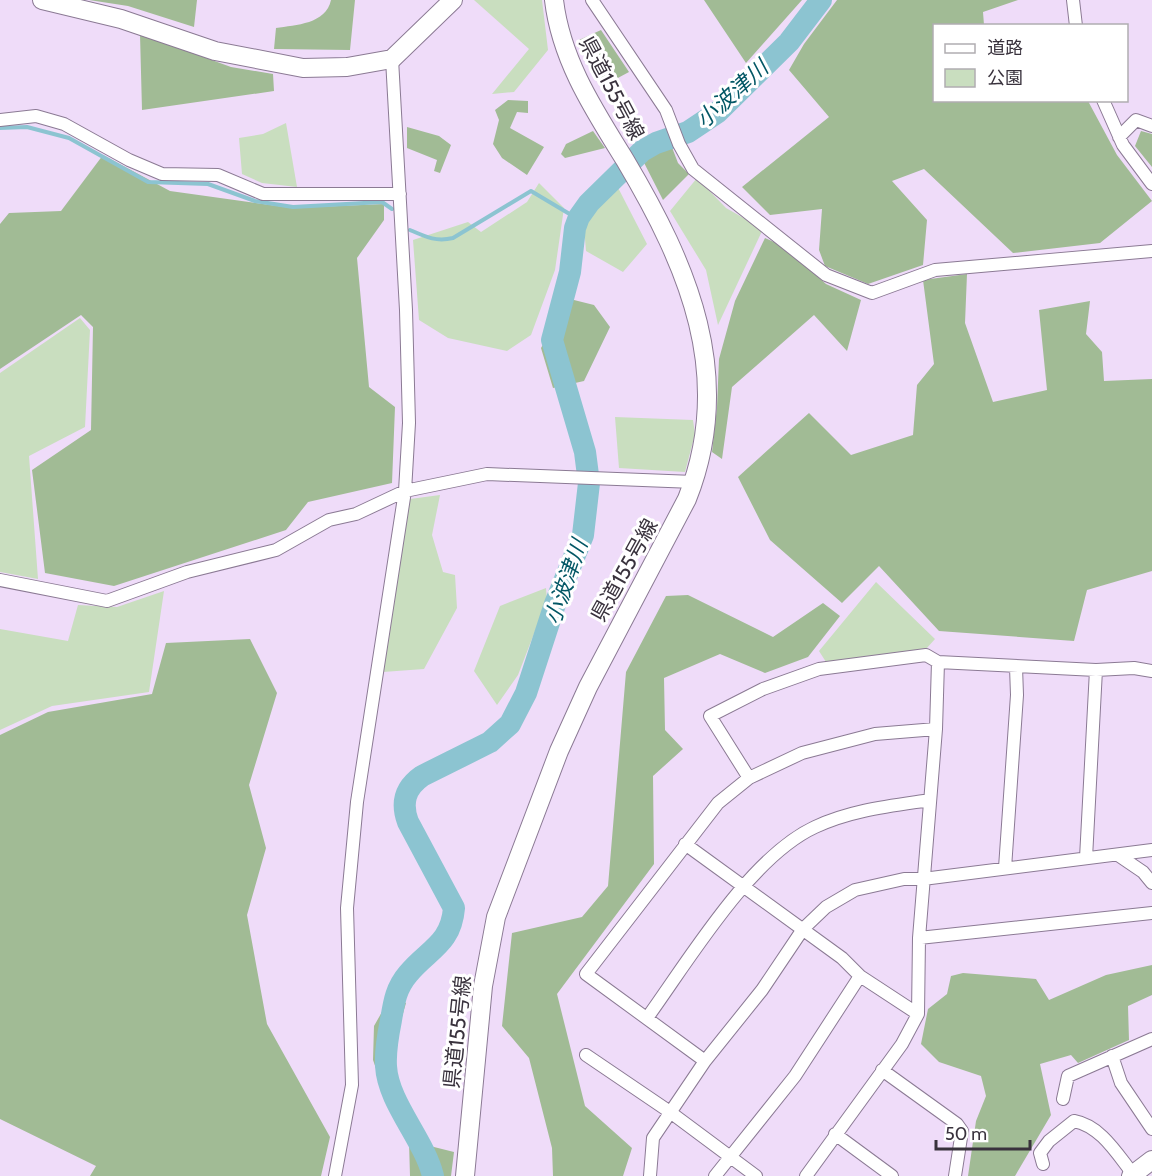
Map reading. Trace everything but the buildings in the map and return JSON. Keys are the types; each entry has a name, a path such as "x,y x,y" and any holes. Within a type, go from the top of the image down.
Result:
{"main road":[{"path":"42,0 122,19 214,51 303,68 336,67 392,59 453,0"},
{"name":"県道155号線","path":"465,1176 483,986 496,917 560,751 588,687 694,482 704,424 707,372 705,346 694,303 674,250 598,117 565,51 558,31 554,0"},
{"path":"1132,1175 1152,1160"}],"street":[{"path":"592,0 666,110 679,144 693,169 826,275 872,293 935,270 1152,251"},
{"path":"1073,0 1076,24"},
{"path":"335,1176 352,1085 347,908 357,802 405,491 409,423 392,59"},
{"path":"1104,102 1119,137 1152,184"},
{"path":"0,120 36,116 64,124 129,160 162,174 218,175 263,194 400,194"},
{"path":"1119,137 1136,120 1152,126"},
{"path":"0,580 107,600 187,572 276,550 329,520 356,514 405,491 486,474 694,482"},
{"path":"749,778 710,716 763,689 819,669 926,655 938,662 1096,670 1134,668 1152,671"},
{"path":"806,1176 912,1030 918,1014 919,938 936,729 938,662"},
{"path":"1005,868 1017,694 1016,667"},
{"path":"1086,858 1096,670"},
{"path":"705,1061 586,974 718,803 749,778 802,753 875,734 936,729"},
{"path":"647,1018 743,885 777,851 813,828 857,811 930,800"},
{"path":"685,844 842,958 860,976 918,1014"},
{"path":"650,1176 653,1138 670,1112 705,1061 762,990 803,929 826,907 855,890 904,879 923,879 1152,850"},
{"path":"1118,855 1143,872 1152,883"},
{"path":"919,938 1152,913"},
{"path":"715,1176 795,1076 860,976"},
{"path":"1062,1099 1068,1076 1152,1039"},
{"path":"586,1055 670,1112 756,1176"},
{"path":"1112,1056 1121,1083 1152,1129"},
{"path":"882,1070 957,1124 962,1131 955,1176"},
{"path":"1043,1164 1040,1153 1049,1141 1074,1121 1086,1124 1098,1133 1132,1175"},
{"path":"836,1134 892,1176"}],"green space":[{"path":"89,0 197,0 194,27 128,6"},
{"path":"331,0 355,0 350,50 274,49 276,28 317,19 328,8"},
{"path":"474,0 542,0 548,50 514,92 492,94 529,49"},
{"path":"704,0 802,0 746,63"},
{"path":"837,0 1018,0 983,12 984,24 933,24 933,102 1089,102 1117,155 1152,201 1100,243 1013,253 924,169 892,181 927,220 923,265 868,284 825,266 819,250 822,209 770,215 742,187 829,117 789,70 804,44"},
{"path":"601,30 629,72 601,87 579,40"},
{"path":"140,34 231,67 273,74 274,91 142,110"},
{"path":"508,100 528,101 528,113 517,112 510,128 544,147 527,175 502,158 493,144 499,120 495,110"},
{"path":"286,123 297,187 262,183 242,174 239,138 263,134"},
{"path":"407,127 439,136 451,145 440,173 434,171 437,160 407,148"},
{"path":"665,129 678,163 689,174 663,200 636,147"},
{"path":"593,131 605,148 565,158 561,154 566,144"},
{"path":"1141,131 1152,134 1152,167 1135,146"},
{"path":"103,155 170,191 292,208 384,204 384,220 357,258 369,387 395,407 392,483 308,502 286,530 114,586 45,573 32,470 91,430 93,327 81,315 0,369 0,224 9,213 61,211"},
{"path":"612,176 647,244 623,272 586,251 582,202"},
{"path":"697,178 726,208 763,229 718,325 706,270 670,211"},
{"path":"539,183 564,208 555,270 531,335 507,351 448,338 419,320 413,240 468,222 481,232 527,202"},
{"path":"765,238 783,246 826,284 861,300 847,351 814,315 732,387 722,459 712,452 719,359 735,301"},
{"path":"967,274 965,323 993,402 1047,390 1039,310 1090,301 1086,334 1102,352 1104,381 1152,379 1152,571 1087,590 1074,641 939,631 879,566 842,603 770,540 738,477 809,413 851,455 913,435 917,385 934,364 923,280"},
{"path":"570,299 594,305 610,327 584,381 553,388 541,348"},
{"path":"80,318 90,330 85,427 29,456 38,579 0,572 0,373"},
{"path":"615,417 693,420 695,434 685,472 619,468"},
{"path":"440,495 432,535 443,572 455,575 457,608 424,669 383,672 410,499"},
{"path":"876,582 935,639 926,649 826,662 819,651"},
{"path":"546,588 547,600 518,675 497,705 474,671 500,606"},
{"path":"164,591 149,692 52,706 0,730 0,629 68,641 78,605 117,607"},
{"path":"688,595 773,637 823,603 840,616 808,657 765,673 720,654 664,678 665,730 683,749 653,776 654,864 557,994 585,1106 632,1148 623,1176 553,1176 552,1148 529,1058 502,1026 512,933 582,917 608,886 626,672 666,596"},
{"path":"250,639 277,693 249,785 266,848 247,915 267,1024 330,1137 321,1176 90,1176 96,1166 0,1119 0,735 48,712 152,694 166,643"},
{"path":"1152,965 1152,995 1128,1006 1129,1040 1078,1063 1071,1055 1040,1064 1051,1115 1015,1176 968,1176 976,1121 986,1096 981,1076 939,1062 921,1044 928,1009 947,994 951,976 963,973 1036,979 1049,1000 1106,975"},
{"path":"391,996 406,1003 394,1045 393,1073 430,1146 454,1152 451,1176 410,1176 409,1142 386,1097 373,1060 374,1026"}],"waterway":[{"name":"小波津川","path":"433,1176 422,1148 393,1094 388,1080 386,1049 398,990 408,974 444,938 452,920 454,908 408,822 405,802 408,791 422,776 490,742 510,724 526,693 555,604 583,535 589,483 585,452 552,340 570,272 575,228 579,217 589,203 642,151 656,143 688,132 718,112 789,42 821,0"},
{"path":"0,128 27,127 69,138 148,182 208,184 255,201 293,207 382,202 392,209"},
{"path":"410,230 436,239 453,238 531,191 578,219"}]}
